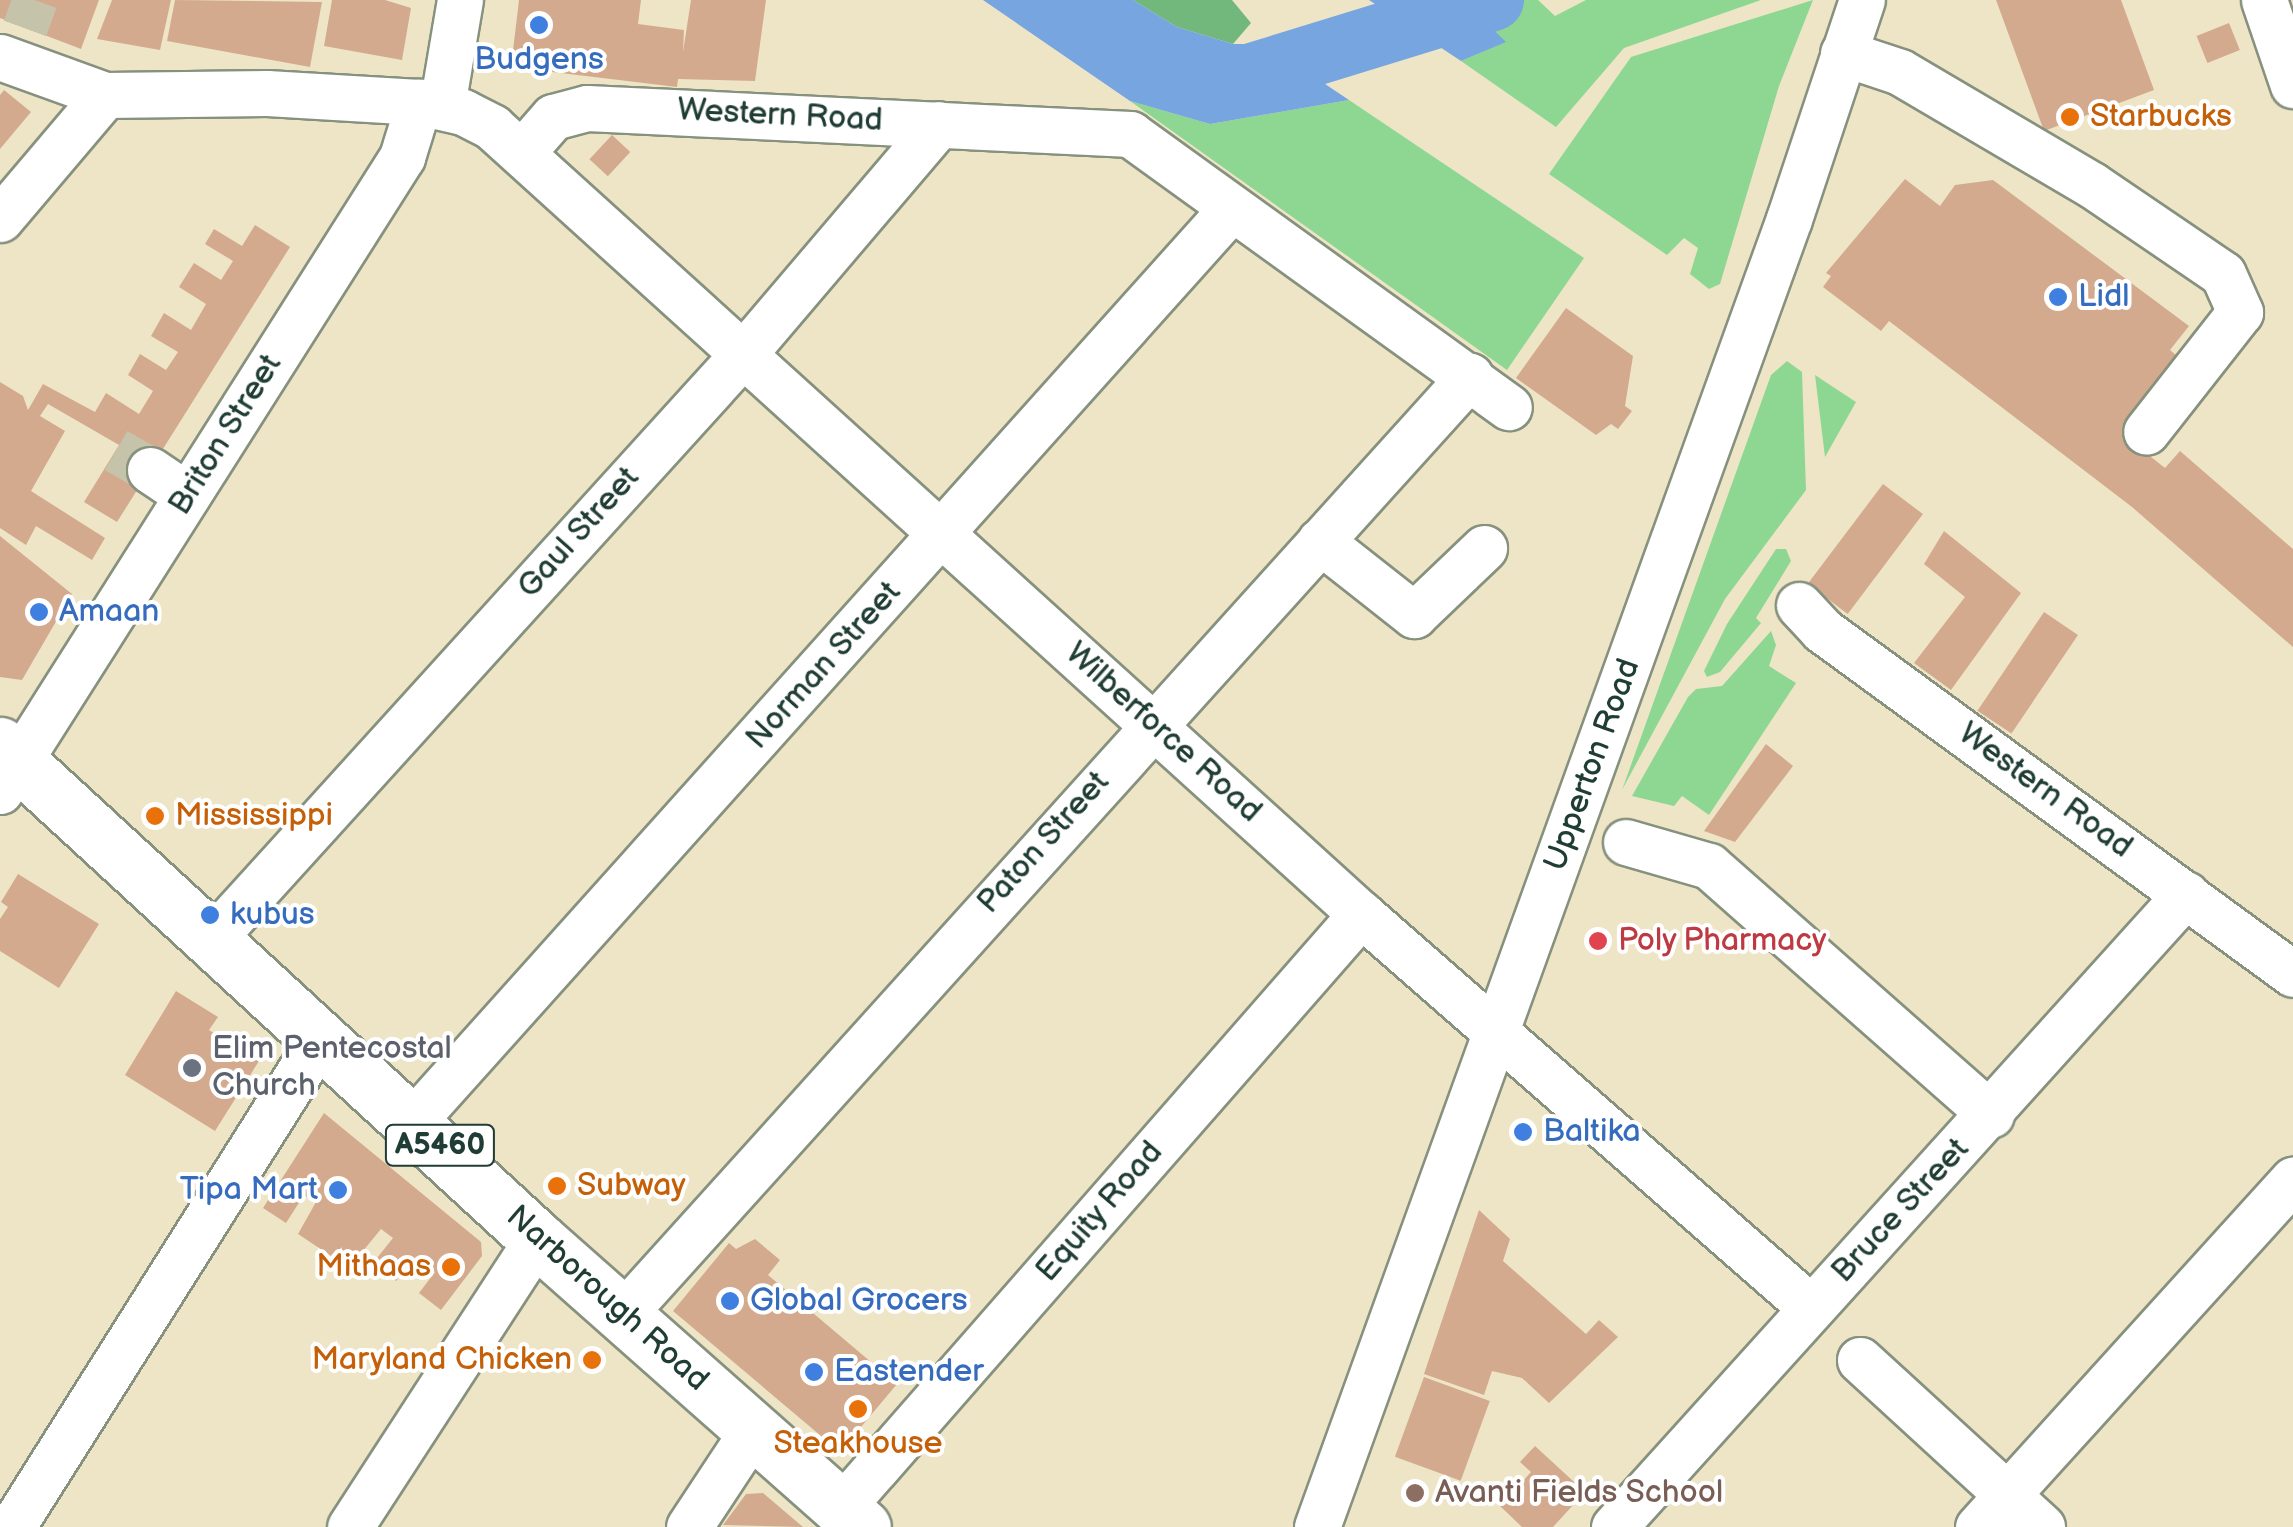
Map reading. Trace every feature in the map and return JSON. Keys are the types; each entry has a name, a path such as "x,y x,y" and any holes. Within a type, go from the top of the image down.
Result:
{"main road":[{"name":"Narborough Road","path":"6,766 213,938 414,1120 537,1238 851,1518"}],"street":[{"name":"Briton Street","path":"6,766 78,671 402,157 431,104 460,0"},
{"name":"Upperton Road","path":"1317,1527 1862,0"},
{"path":"2264,0 2293,85"},
{"path":"12,49 105,95 268,93 431,104 492,127 524,150"},
{"path":"1843,52 1900,72 2092,185 2223,274 2240,312 2146,432"},
{"path":"0,218 105,95"},
{"name":"Western Road","path":"524,150 553,117 587,108 1130,134 1510,407"},
{"name":"Gaul Street","path":"213,938 745,352 939,124"},
{"name":"Wilberforce Road","path":"524,150 1361,914 1496,1034 1527,1054 1554,1085 1810,1308"},
{"name":"Norman Street","path":"414,1120 1231,209"},
{"name":"Paton Street","path":"623,1314 1152,723 1470,376"},
{"path":"150,470 187,496"},
{"path":"1320,541 1414,615 1484,548"},
{"name":"Western Road","path":"1799,605 1822,630 2293,974"},
{"path":"1626,842 1709,866 1990,1115"},
{"name":"Bruce Street","path":"1614,1527 2186,894"},
{"name":"Equity Road","path":"851,1518 1361,914"},
{"path":"12,1527 322,1036"},
{"path":"1992,1511 2293,1180"},
{"path":"350,1527 537,1238"},
{"path":"1860,1360 1992,1511 2042,1527"},
{"path":"689,1527 752,1430"}],"green space":[{"path":"1133,0 1232,0 1251,23 1233,44 1177,27"},
{"path":"1463,0 1538,0 1555,16 1586,0 1761,0 1624,48 1556,127 1461,61 1505,42"},
{"path":"1813,0 1779,86 1720,284 1709,289 1690,274 1698,248 1684,238 1667,255 1549,174 1631,57"},
{"path":"1349,100 1584,258 1507,370 1130,101 1210,124"},
{"path":"1787,361 1802,372 1806,490 1725,599 1622,790 1771,375"},
{"path":"1815,375 1856,402 1825,457"},
{"path":"1776,549 1786,549 1791,561 1756,618 1761,623 1720,672 1707,677 1704,671 1727,624"},
{"path":"1771,631 1776,645 1769,666 1796,683 1709,815 1682,796 1674,806 1632,796 1688,697 1696,689 1722,686"}],"water":[{"path":"983,0 1133,0 1177,27 1233,44 1265,44 1349,100 1210,124 1130,101"},
{"path":"1369,0 1463,0 1506,42 1461,61"}],"building":[{"path":"0,0 99,0 81,49 0,18"},
{"path":"112,0 171,0 160,50 97,39"},
{"path":"175,0 322,2 310,67 167,41"},
{"path":"332,0 385,0 411,8 402,60 324,46"},
{"path":"519,0 641,0 638,24 684,30 683,52 691,0 766,0 755,81 678,79 677,87 511,67"},
{"path":"1996,0 2121,0 2154,90 2044,131"},
{"path":"2229,23 2240,50 2207,63 2197,36"},
{"path":"4,90 31,112 0,149 0,95"},
{"path":"612,135 630,152 608,176 589,159"},
{"path":"1905,179 1940,206 1955,185 1993,180 2189,326 2170,350 2188,365 2141,449 2165,468 2180,451 2293,549 2293,647 2132,507 1889,321 1881,331 1823,287 1831,276 1826,273"},
{"path":"255,225 290,247 117,522 84,502 119,445 48,404 40,416 65,431 31,491 105,538 92,560 36,526 26,545 0,528 0,382 23,396 28,410 43,384 95,412 106,393 139,414 153,391 128,375 140,354 166,370 178,352 151,336 164,313 191,330 206,304 179,287 194,263 221,280 233,261 205,244 214,229 242,246"},
{"path":"1566,308 1633,356 1625,406 1632,411 1618,429 1611,424 1596,435 1516,378"},
{"path":"1883,484 1923,514 1848,614 1808,584"},
{"path":"1944,531 2021,593 1951,690 1914,663 1965,597 1924,564"},
{"name":"Amaan","path":"0,536 72,594 22,680 0,677"},
{"path":"2044,612 2078,635 2011,734 1977,711"},
{"path":"1766,744 1793,766 1735,842 1704,831"},
{"path":"18,874 99,924 59,988 0,951 0,919 8,907 1,902"},
{"name":"Elim Pentecostal Church","path":"176,991 218,1017 209,1030 259,1061 215,1131 125,1075"},
{"path":"324,1113 481,1242 482,1256 441,1310 419,1293 435,1272 416,1257 396,1281 373,1263 393,1238 381,1229 349,1268 298,1234 316,1202 304,1195 286,1223 263,1208"},
{"path":"1479,1210 1510,1239 1503,1261 1586,1334 1599,1320 1618,1337 1549,1403 1522,1378 1492,1371 1484,1395 1424,1374"},
{"path":"755,1239 780,1260 768,1275 897,1384 840,1452 673,1311 729,1243 736,1249"},
{"path":"1424,1377 1490,1401 1461,1481 1395,1457"},
{"path":"1535,1446 1585,1492 1553,1527 1522,1527 1500,1506 1531,1472 1520,1462"},
{"path":"763,1493 803,1527 723,1525 746,1494"}],"waterway":[{"path":"1213,86 1493,0"}],"tunnel":[{"path":"25,28 35,0"},
{"path":"116,450 150,470"}],"place":[{"name":"Budgens","path":"539,25"},
{"name":"Starbucks","path":"2070,117"},
{"name":"Lidl","path":"2058,297"},
{"name":"Amaan","path":"39,612"},
{"name":"Mississippi","path":"155,816"},
{"name":"kubus","path":"210,915"},
{"name":"Poly Pharmacy","path":"1598,941"},
{"name":"Elim Pentecostal Church","path":"192,1068"},
{"name":"Baltika","path":"1523,1132"},
{"name":"Subway","path":"557,1186"},
{"name":"Tipa Mart","path":"338,1190"},
{"name":"Mithaas","path":"451,1267"},
{"name":"Global Grocers","path":"730,1301"},
{"name":"Maryland Chicken","path":"592,1360"},
{"name":"Eastender","path":"814,1372"},
{"name":"Steakhouse","path":"858,1409"},
{"name":"Avanti Fields School","path":"1415,1493"}]}
